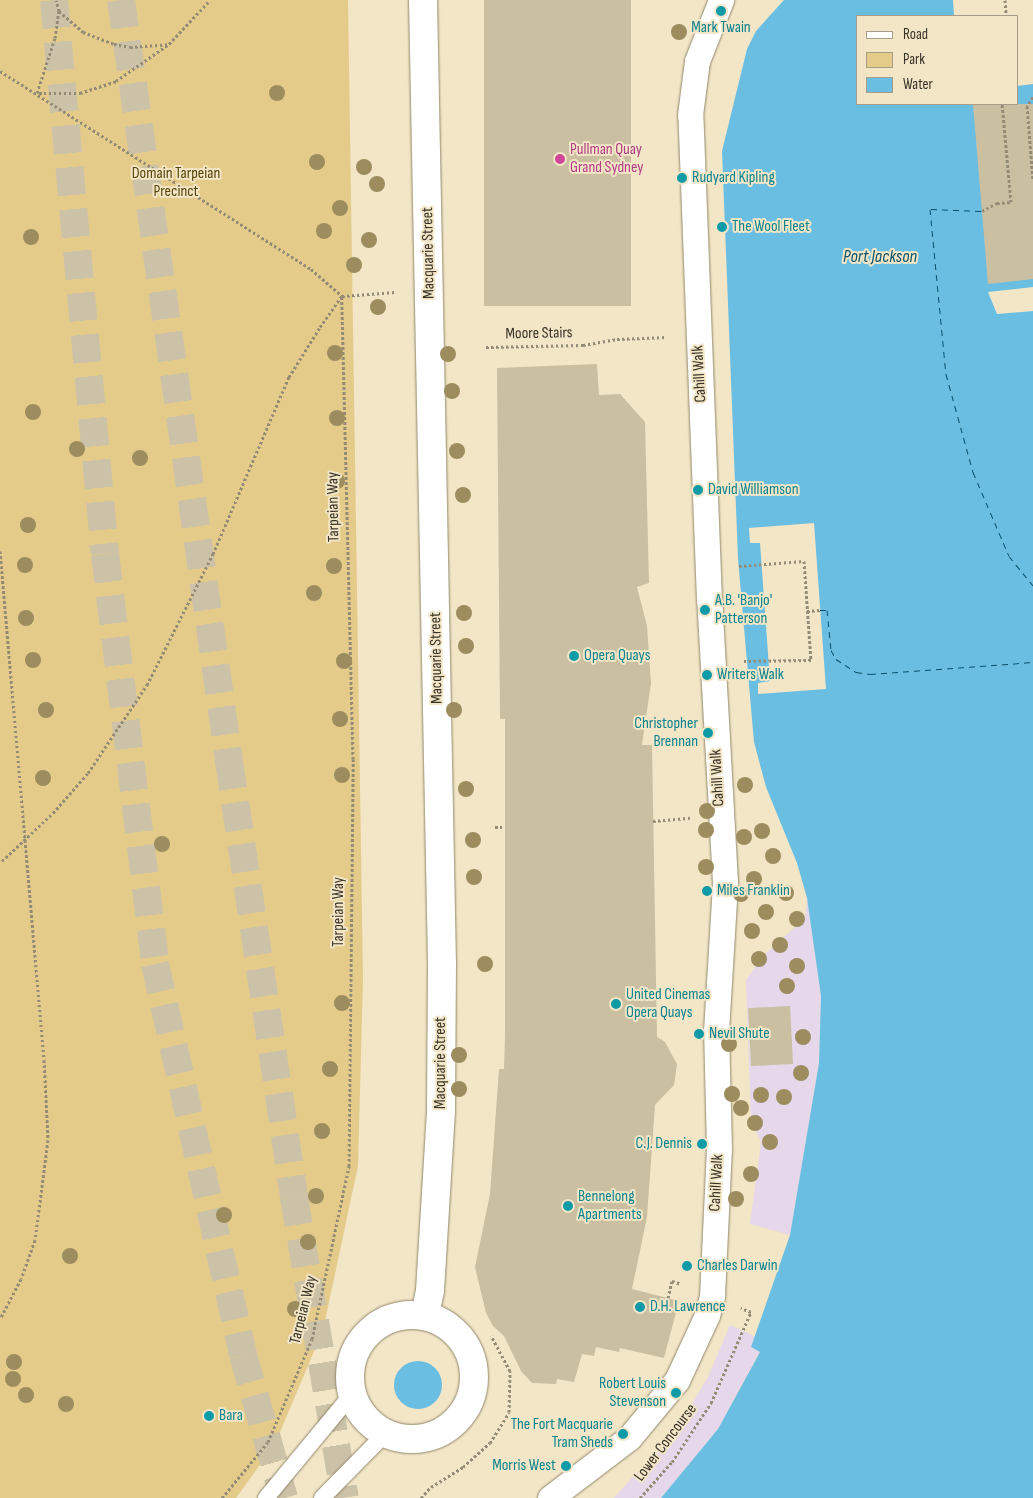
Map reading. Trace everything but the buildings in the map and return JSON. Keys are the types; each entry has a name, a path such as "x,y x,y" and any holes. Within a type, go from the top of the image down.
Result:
{"street":[{"name":"Macquarie Street","path":"423,0 440,822 442,1082 434,1245 425,1315"},
{"name":"Cahill Walk","path":"550,1498 629,1438 677,1380 708,1315 712,1296 719,1150 716,1031 725,882 712,662 690,115 697,60 720,0"},
{"path":"404,1315 425,1315 457,1334 467,1348 474,1366 469,1402 459,1418 431,1436 401,1438 386,1433 361,1414 352,1394 349,1372 355,1352 366,1334 384,1321 404,1315"}],"lane":[{"path":"266,1498 352,1394"},
{"path":"322,1498 386,1433"}],"path":[{"path":"37,93 50,59 59,11 56,0"},
{"path":"37,93 80,93 99,89 136,70 169,44 210,0"},
{"path":"1005,0 1006,15"},
{"path":"59,11 83,32 114,44 130,46 169,44"},
{"path":"0,71 311,269 342,296 429,290"},
{"path":"1033,97 1027,106 1033,180"},
{"path":"982,211 997,203 1011,202 1002,105"},
{"path":"2,861 26,841 88,773 146,685 213,554 289,377 342,296"},
{"name":"Tarpeian Way","path":"222,1498 268,1442 312,1339 349,1166 352,759 342,296"},
{"name":"Moore Stairs","path":"486,347 583,346 617,339 698,336"},
{"path":"0,551 26,841 48,1140 35,1240 21,1279 0,1319"},
{"path":"708,567 804,561 811,660 712,662"},
{"path":"807,611 820,610"},
{"path":"0,618 6,616"},
{"path":"495,827 504,827"},
{"name":"Lower Concourse","path":"640,1498 672,1462 712,1403 750,1312"},
{"path":"421,1498 431,1487 463,1466 490,1443 509,1412 510,1371 491,1336"}],"shaded area":[{"path":"807,898 821,996 819,1063 790,1235 750,1224 761,1142 751,1120 746,980 763,956 805,918"},
{"path":"730,1325 756,1337 751,1347 760,1351 718,1429 661,1498 614,1498 682,1421 708,1377"}],"green space":[{"name":"Domain Tarpeian Precinct","path":"0,0 348,0 363,980 358,1166 323,1330 275,1444 236,1498 0,1498"}],"water":[{"name":"Port Jackson","path":"784,0 953,0 954,15 856,15 856,105 1018,105 1018,86 1033,84 1033,1498 661,1498 718,1429 760,1352 751,1347 790,1235 819,1063 821,996 807,898 797,863 766,787 754,742 738,559 722,151 747,49 756,31"},
{"path":"418,1361 427,1363 435,1368 440,1376 442,1385 440,1394 435,1402 427,1407 418,1409 409,1407 401,1402 396,1394 394,1385 396,1376 401,1368 409,1363"}],"pier":[{"path":"1033,287 1033,311 997,314 988,292"},
{"path":"814,523 826,689 758,694 758,683 770,681 760,543 750,543 749,528"}],"ferry route":[{"path":"981,211 930,209 946,374 973,472 1009,556 1033,586"},
{"path":"820,610 827,610 831,650 836,659 856,672 870,674 1033,662"}],"tunnel":[{"path":"54,0 105,554 155,964 243,1355 284,1498"},
{"path":"121,0 229,761 294,1197 345,1498"}],"place":[{"name":"Mark Twain","path":"721,11"},
{"name":"Pullman Quay Grand Sydney","path":"560,159"},
{"name":"Rudyard Kipling","path":"682,178"},
{"name":"The Wool Fleet","path":"722,227"},
{"name":"David Williamson","path":"698,490"},
{"name":"A.B. 'Banjo' Patterson","path":"705,610"},
{"name":"Opera Quays","path":"574,656"},
{"name":"Writers Walk","path":"707,675"},
{"name":"Christopher Brennan","path":"708,733"},
{"name":"Miles Franklin","path":"707,891"},
{"name":"United Cinemas Opera Quays","path":"616,1004"},
{"name":"Nevil Shute","path":"699,1034"},
{"name":"C.J. Dennis","path":"702,1144"},
{"name":"Bennelong Apartments","path":"568,1206"},
{"name":"Charles Darwin","path":"687,1266"},
{"name":"D.H. Lawrence","path":"640,1307"},
{"name":"Robert Louis Stevenson","path":"676,1393"},
{"name":"Bara","path":"209,1416"},
{"name":"The Fort Macquarie Tram Sheds","path":"623,1434"},
{"name":"Morris West","path":"566,1466"}]}
